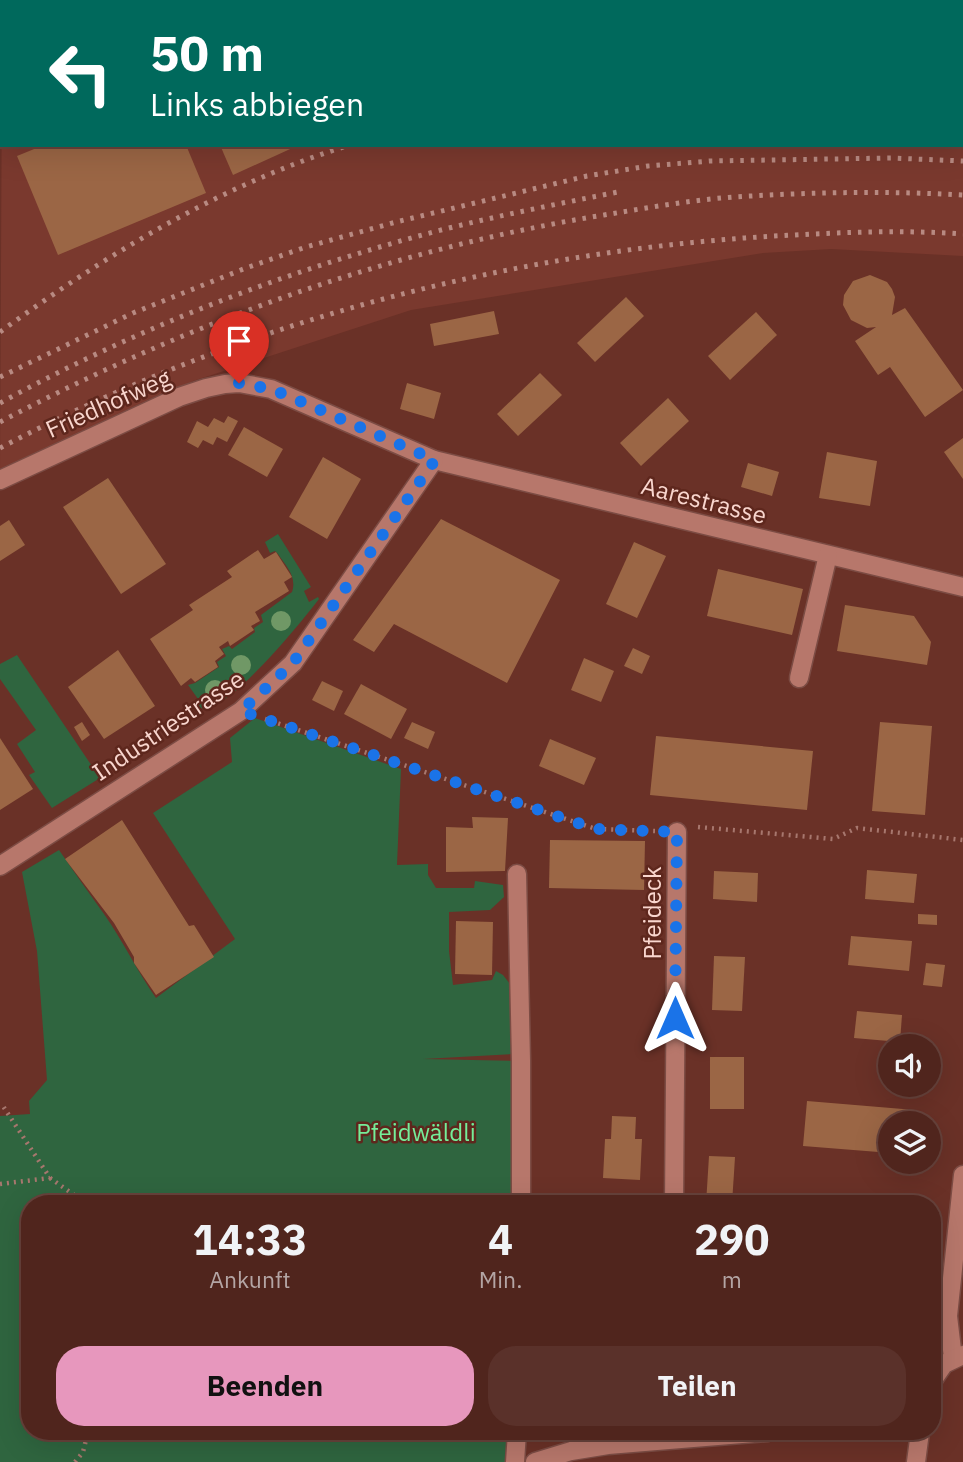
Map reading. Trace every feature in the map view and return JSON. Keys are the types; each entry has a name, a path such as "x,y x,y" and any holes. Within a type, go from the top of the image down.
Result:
{"street":[{"name":"Friedhofweg","path":"0,480 179,397 206,388 239,383 271,389 292,397 435,460"},
{"name":"Aarestrasse","path":"435,460 963,587"},
{"name":"Industriestrasse","path":"0,866 241,711 293,663 435,460"},
{"path":"799,678 828,555"},
{"name":"Pfeideck","path":"674,1195 677,832"},
{"path":"517,874 521,1195"},
{"path":"941,1369 958,1357 948,1316 963,1175"},
{"path":"515,1462 516,1440"},
{"path":"535,1462 571,1451 640,1440"},
{"path":"916,1462 919,1440"}],"path":[{"path":"241,711 596,829 677,832 695,826 833,839 857,828 963,840"},
{"path":"1,1103 50,1178 74,1195"},
{"path":"0,1184 50,1178"},
{"path":"75,1462 83,1452 86,1440"}],"shaded area":[{"path":"2,147 963,147 963,256 831,249 763,253 411,310 193,381 0,472"}],"green space":[{"path":"278,534 311,587 304,591 309,602 318,597 319,599 245,683 212,706 200,708 198,706 201,703 188,685 219,667 217,662 226,656 222,649 229,646 232,649 255,632 254,628 263,622 261,615 292,592 290,572 275,551 270,553 265,542"},
{"path":"17,655 100,778 52,808 29,775 35,772 17,744 36,730 0,679 0,664"},
{"name":"Pfeidwäldli","path":"255,718 401,769 397,865 428,864 428,875 436,888 474,888 475,881 503,885 504,897 490,910 449,912 449,951 453,985 492,980 496,971 510,984 513,1054 423,1059 521,1061 521,1195 21,1195 21,1440 516,1440 515,1462 0,1462 0,1116 30,1114 29,1101 47,1080 37,951 22,872 59,850 111,924 156,998 235,939 153,813 232,762 230,738"}],"building":[{"path":"39,147 187,147 206,193 58,255 17,156"},
{"path":"221,147 295,147 233,175"},
{"path":"870,275 887,282 895,297 892,315 905,308 963,390 925,417 890,367 878,375 855,341 876,327 867,328 851,320 843,305 844,295 853,281"},
{"path":"626,297 644,316 595,362 577,343"},
{"path":"494,311 499,334 434,346 430,324"},
{"path":"756,312 777,335 730,380 708,356"},
{"path":"540,373 562,395 518,436 497,414"},
{"path":"407,383 441,393 434,419 400,409"},
{"path":"668,398 689,421 641,466 620,443"},
{"path":"228,416 238,421 227,442 217,437 213,445 203,440 198,448 187,442 197,421 208,427 214,418 224,423"},
{"path":"244,427 283,449 267,477 228,455"},
{"path":"963,438 963,479 944,452"},
{"path":"827,452 877,461 870,506 819,498"},
{"path":"323,457 361,479 327,539 289,517"},
{"path":"748,463 779,472 772,496 741,487"},
{"path":"108,478 166,564 121,594 63,507"},
{"path":"441,519 560,580 507,683 394,624 374,652 353,640"},
{"path":"9,520 25,545 0,561 0,526"},
{"path":"634,542 666,556 637,618 606,604"},
{"path":"258,550 264,559 276,552 292,577 284,582 289,591 255,612 260,621 251,626 254,630 230,646 228,641 219,647 224,654 215,661 218,667 195,682 191,678 181,686 150,639 193,610 189,605 232,577 227,571"},
{"path":"718,569 803,589 792,635 707,616"},
{"path":"845,605 914,616 931,642 927,665 837,651"},
{"path":"633,648 650,656 642,674 624,666"},
{"path":"118,650 155,706 104,739 68,687"},
{"path":"584,658 614,671 601,702 571,690"},
{"path":"322,681 343,691 334,711 312,700"},
{"path":"361,684 407,709 391,739 344,714"},
{"path":"82,722 90,735 82,741 74,727"},
{"path":"412,722 435,732 428,749 404,738"},
{"path":"880,722 932,726 925,815 872,811"},
{"path":"656,736 813,751 807,810 650,795"},
{"path":"0,738 33,789 0,810"},
{"path":"550,739 596,758 584,785 539,766"},
{"path":"472,817 508,818 505,871 446,872 446,827 473,828"},
{"path":"122,820 189,926 194,925 214,957 156,995 134,963 134,957 114,923 65,859"},
{"path":"550,840 645,841 644,890 549,888"},
{"path":"867,870 917,874 914,903 865,899"},
{"path":"714,871 758,873 757,902 713,899"},
{"path":"918,914 937,915 937,925 918,924"},
{"path":"456,921 493,922 492,975 455,974"},
{"path":"851,936 912,941 909,971 848,965"},
{"path":"714,956 745,957 742,1011 712,1010"},
{"path":"926,963 945,965 942,987 923,985"},
{"path":"857,1011 902,1015 901,1034 878,1034 878,1040 854,1038"},
{"path":"710,1057 744,1057 744,1109 710,1109"},
{"path":"807,1101 915,1110 878,1111 878,1152 803,1146"},
{"path":"612,1116 636,1117 635,1139 642,1139 640,1180 603,1178 605,1139 611,1139"},
{"path":"709,1156 735,1157 733,1195 707,1195"}],"railway":[{"path":"0,332 82,275 167,224 256,180 344,147"},
{"path":"0,377 133,313 306,247 396,222 587,176 648,166 710,161 892,158 963,161"},
{"path":"0,403 160,325 271,282 441,230 623,191"},
{"path":"0,422 145,352 219,322 370,269 447,248 604,215 714,199 830,193 963,195"},
{"path":"0,448 93,403 189,363 286,328 386,298 487,274 588,256 691,243 857,232 963,234"}],"route":[{"path":"239,383 271,389 435,460 293,663 241,711 596,829 677,832 675,1018"}]}
